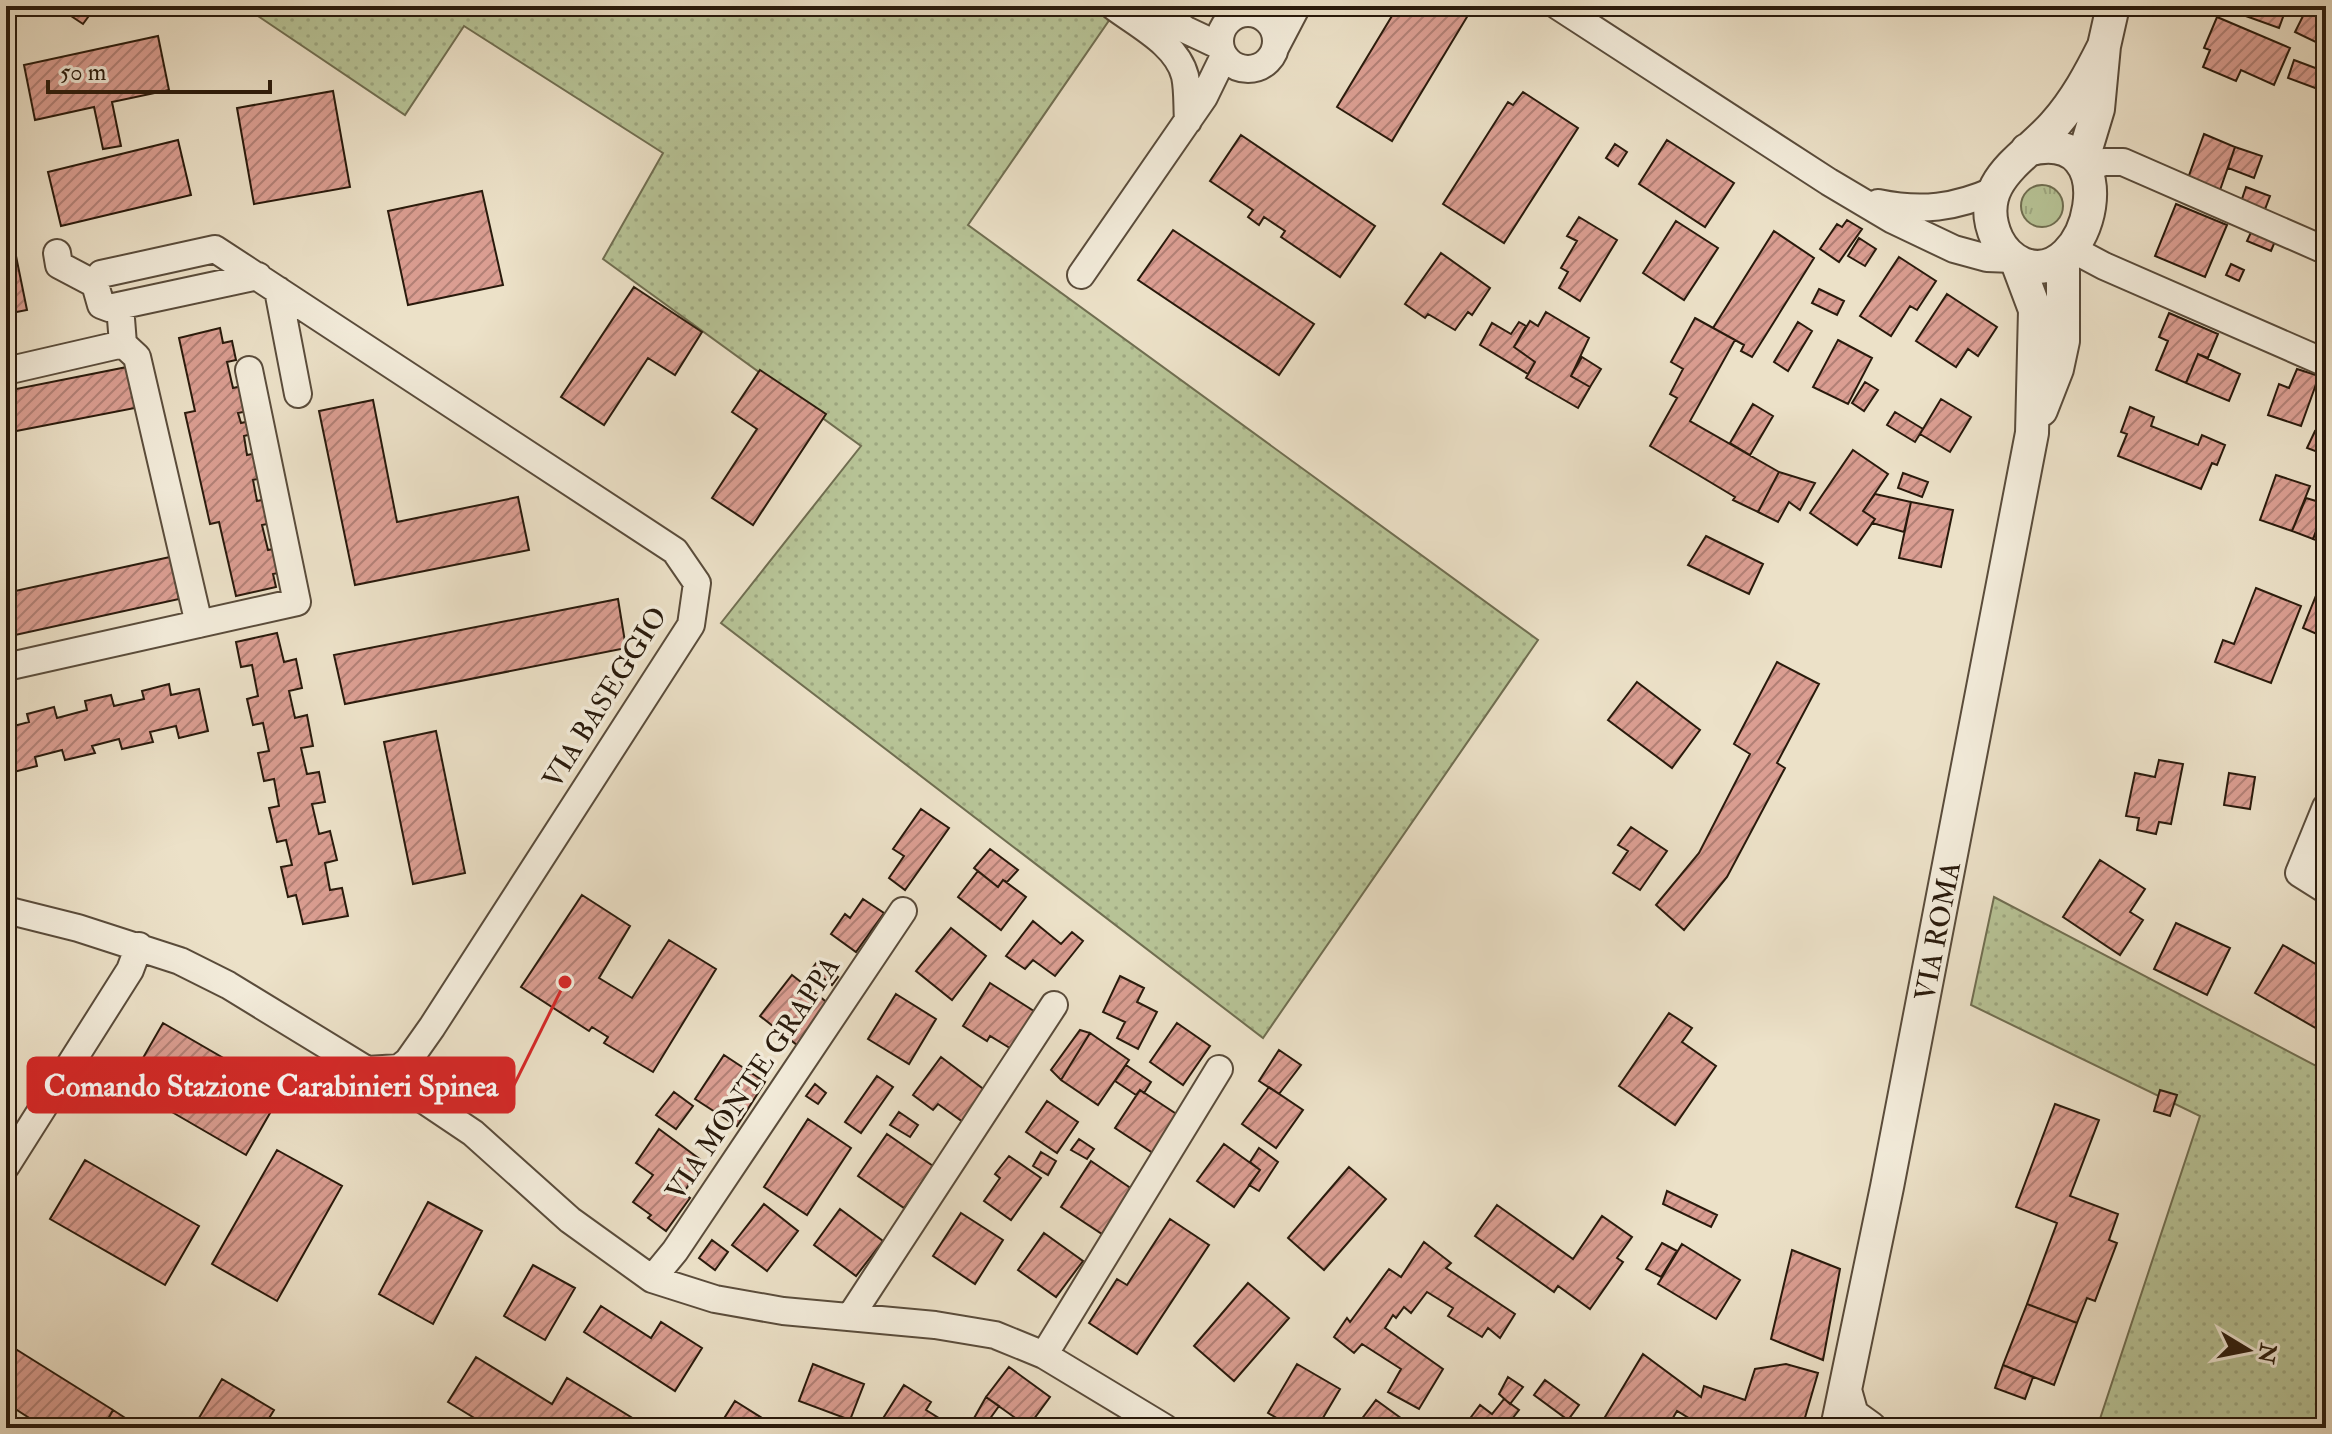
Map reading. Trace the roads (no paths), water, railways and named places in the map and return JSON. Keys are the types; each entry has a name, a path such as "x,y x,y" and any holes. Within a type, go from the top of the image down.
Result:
{"street":[{"path":"1113,6 1171,50 1179,61 1187,86 1188,121"},
{"path":"1081,275 1204,97 1229,48 1238,14 1257,14 1282,6"},
{"path":"1160,12 1194,25 1262,66 1270,58 1297,6"},
{"path":"1558,6 1858,199 1893,220 1954,249 2040,268 2052,265 2067,253 2104,266 2326,363"},
{"name":"VIA ROMA","path":"2032,433 2057,369 2063,341 2067,253 2086,221 2090,199 2084,166 2098,109 2104,46 2113,6"},
{"path":"1257,14 1274,29 1275,48"},
{"name":"VIA ROMA","path":"1837,1428 1887,1187 2032,433 2035,310 2015,261 1999,243 1994,230 1991,217 1995,190 2013,161 2053,127 2073,102 2104,46"},
{"path":"2027,150 2043,145 2059,146 2073,153 2084,166 2123,162 2320,248"},
{"path":"1858,199 1904,209 1936,209 1995,190"},
{"path":"1954,249 1955,205"},
{"name":"VIA BASEGGIO","path":"95,284 101,274 215,249 675,551 697,583 691,625 432,1027 408,1061 399,1068"},
{"path":"57,253 59,265 95,284 101,305 109,308 268,283 298,394"},
{"path":"120,306 123,344 137,357 199,624"},
{"path":"6,371 123,344"},
{"path":"6,667 297,602 249,370"},
{"path":"2326,807 2299,873 2326,890"},
{"path":"6,910 139,946 180,961 228,985 367,1070 399,1068 412,1092 473,1133 570,1220 652,1279 715,1299 783,1311 935,1325 995,1335 1044,1355 1165,1428"},
{"name":"VIA MONTE GRAPPA","path":"652,1279 675,1251 903,911"},
{"path":"6,1166 130,970 139,946"},
{"path":"850,1317 1054,1005"},
{"path":"1044,1355 1219,1069"},
{"path":"1845,1390 1852,1415 1870,1428"}],"place":[{"name":"Comando Stazione Carabinieri Spinea","path":"565,982"}]}
